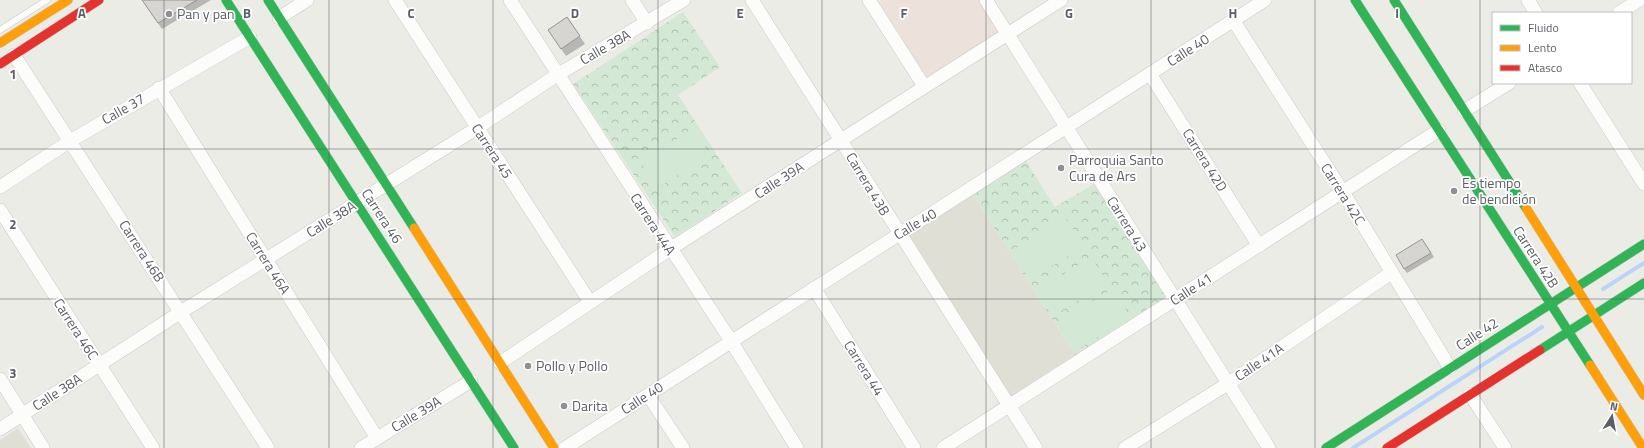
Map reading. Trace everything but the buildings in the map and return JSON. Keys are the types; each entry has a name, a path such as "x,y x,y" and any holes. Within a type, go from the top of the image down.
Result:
{"main road":[{"path":"0,43 67,0 76,15"},
{"path":"0,64 100,0"},
{"name":"Carrera 46","path":"226,0 514,448"},
{"name":"Carrera 46","path":"268,0 554,448"},
{"name":"Carrera 42B","path":"1355,0 1643,448"},
{"name":"Carrera 42B","path":"1394,0 1644,395"},
{"name":"Calle 42","path":"1326,448 1644,244"},
{"path":"1387,448 1644,283"}],"street":[{"path":"279,18 307,0"},
{"name":"Carrera 45","path":"395,0 590,302"},
{"name":"Carrera 44A","path":"510,0 730,341 797,448"},
{"path":"632,0 647,23"},
{"name":"Calle 38A","path":"0,429 98,364 266,260 385,183 477,128 557,75 684,0"},
{"name":"Carrera 43B","path":"752,0 841,139 898,233 1036,448"},
{"path":"869,0 924,86"},
{"name":"Carrera 43","path":"986,0 1269,448"},
{"name":"Calle 39A","path":"500,363 670,249 1061,0"},
{"name":"Calle 40","path":"565,448 898,233 970,190 1265,0"},
{"path":"1528,0 1535,12"},
{"path":"1621,12 1640,0 1644,6"},
{"name":"Carrera 42C","path":"1233,20 1343,192 1450,368"},
{"name":"Calle 37","path":"0,187 70,141 159,88 250,37"},
{"name":"Carrera 46B","path":"14,55 268,448"},
{"name":"Carrera 42D","path":"1150,74 1259,246"},
{"path":"1464,111 1507,84"},
{"path":"1581,84 1644,184"},
{"name":"Carrera 46A","path":"159,88 377,438"},
{"name":"Calle 41","path":"943,448 1439,130"},
{"name":"Carrera 46C","path":"0,210 153,448"},
{"name":"Calle 41A","path":"1125,448 1229,383 1391,273"},
{"name":"Carrera 44","path":"814,288 914,448"},
{"path":"0,379 43,448"},
{"name":"Calle 39A","path":"361,448 471,381"},
{"path":"1470,394 1505,448"},
{"path":"648,395 683,448"}],"lane":[{"path":"0,30 47,0"}],"shaded area":[{"path":"882,0 986,0 1007,34 924,86 873,5"},
{"path":"970,190 1079,361 1009,406 898,233"},
{"path":"18,428 31,448 0,448 0,440"}],"green space":[{"path":"683,12 720,67 678,95 742,193 675,237 573,84"},
{"path":"693,128 710,154 658,188 641,162"},
{"path":"1023,156 1055,207 1099,181 1175,299 1079,361 970,190"},
{"path":"1065,217 1084,246 1030,280 1011,251"},
{"path":"1091,257 1107,282 1053,316 1037,291"},
{"path":"1112,289 1130,316 1076,351 1058,323"}],"waterway":[{"path":"1603,289 1644,263"},
{"path":"1353,448 1542,327"}],"traffic: fast":[{"path":"226,0 514,448"},
{"path":"268,0 414,228"},
{"path":"1355,0 1590,365"},
{"path":"1394,0 1526,208"},
{"path":"1326,448 1644,244"},
{"path":"1540,350 1644,283"}],"traffic: slow":[{"path":"0,43 68,0"},
{"path":"1526,208 1644,395"},
{"path":"414,228 554,448"},
{"path":"1590,365 1643,448"}],"traffic: jam":[{"path":"0,64 99,0"},
{"path":"1387,448 1540,350"}],"place":[{"name":"Pan y pan","path":"169,14"},
{"name":"Parroquia Santo Cura de Ars","path":"1061,168"},
{"name":"Es tiempo de bendición","path":"1454,191"},
{"name":"Pollo y Pollo","path":"528,366"},
{"name":"Darita","path":"564,406"}]}
